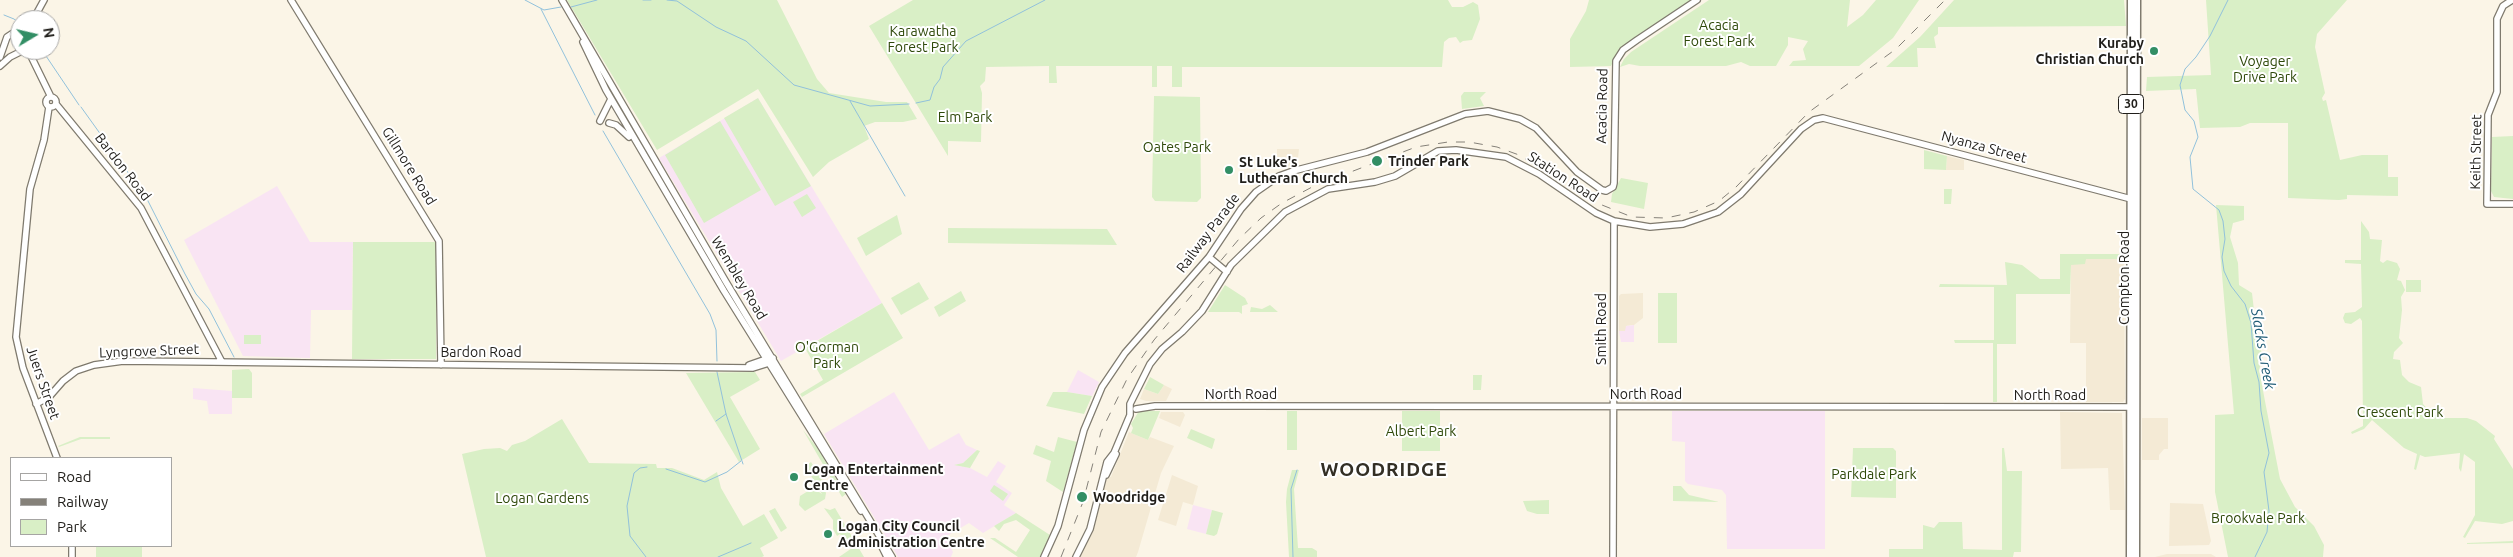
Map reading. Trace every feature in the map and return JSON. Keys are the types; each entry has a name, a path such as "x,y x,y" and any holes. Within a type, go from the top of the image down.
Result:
{"main road":[{"name":"Compton Road","path":"2130,0 2134,200"},
{"name":"Compton Road","path":"2136,557 2134,200 2137,0"},
{"name":"Compton Road","path":"2130,557 2134,407"}],"street":[{"name":"Gillmore Road","path":"291,0 439,240 441,249 441,365"},
{"name":"Wembley Road","path":"562,0 769,360 892,557"},
{"name":"Acacia Road","path":"1606,190 1613,187 1614,183 1616,60 1623,50 1697,0"},
{"name":"Keith Street","path":"2512,0 2498,12 2497,92 2488,115 2487,204 2513,204"},
{"name":"Wembley Road","path":"568,11 610,99 887,557"},
{"path":"0,57 7,37 10,36"},
{"path":"5,46 10,52"},
{"path":"32,61 51,97"},
{"name":"Bardon Road","path":"51,97 141,208 218,360 441,365 740,367 758,365 769,360"},
{"name":"Juers Street","path":"51,97 46,101 49,107 44,140 30,189 16,326 20,358 57,457"},
{"path":"600,121 610,99"},
{"path":"49,107 56,104"},
{"name":"Railway Parade","path":"1044,557 1058,526 1084,430 1100,389 1125,353 1209,257 1248,199 1279,176 1367,152 1465,114 1498,112 1529,124 1545,136 1577,172 1602,190 1606,190"},
{"name":"Nyanza Street","path":"1823,118 2134,200"},
{"name":"Station Road","path":"1076,557 1088,532 1108,466 1135,405 1139,389 1156,356 1197,317 1239,257 1285,212 1328,189 1388,178 1430,155 1447,150 1506,157 1539,174 1588,208 1614,221 1638,226 1660,227 1683,224 1718,212 1750,185 1801,130 1814,120 1823,118"},
{"path":"609,123 616,125 627,133 652,177 668,196"},
{"name":"Smith Road","path":"1613,557 1614,221"},
{"path":"1209,257 1227,272"},
{"path":"760,349 758,365 775,374"},
{"name":"Lyngrove Street","path":"36,404 51,396 76,371 94,365 123,361 218,360"},
{"name":"North Road","path":"1135,405 2134,407"}],"shaded area":[{"path":"758,98 882,303 781,361 659,158"},
{"path":"1277,149 1299,149 1298,158 1294,164 1285,168 1277,157"},
{"path":"1947,156 1964,160 1964,170 1946,170"},
{"path":"277,186 310,242 353,242 352,310 311,310 310,358 243,356 184,240"},
{"path":"2085,259 2124,259 2125,399 2123,402 2086,402 2086,343 2070,343 2071,264"},
{"path":"1643,293 1643,318 1634,325 1626,326 1626,331 1619,331 1619,296 1621,294"},
{"path":"1634,325 1634,342 1621,342 1619,331 1625,331 1626,326"},
{"path":"1078,370 1099,382 1092,396 1067,392"},
{"path":"1164,385 1172,389 1166,401 1146,401 1140,399 1144,389 1158,394"},
{"path":"193,388 232,391 232,414 209,414 207,401 193,399"},
{"path":"894,392 929,450 959,433 966,445 977,450 963,463 955,465 970,468 987,477 998,461 1006,466 996,482 1012,493 1004,505 1016,513 983,533 969,523 945,537 953,552 951,557 898,557 824,434"},
{"path":"1672,411 1825,411 1825,549 1727,549 1726,495 1722,490 1688,484 1685,481 1685,442 1672,441"},
{"path":"1161,412 1183,412 1185,415 1180,427 1159,418"},
{"path":"2060,412 2122,413 2125,510 2110,510 2108,468 2061,469"},
{"path":"2142,418 2168,418 2168,449 2164,449 2159,455 2159,460 2142,460"},
{"path":"1129,432 1148,440 1150,437 1174,446 1161,473 1136,557 1079,557 1092,533 1107,477 1111,477"},
{"path":"1172,475 1198,486 1193,505 1183,502 1176,526 1158,520"},
{"path":"2170,503 2203,504 2211,541 2209,545 2169,546"},
{"path":"1193,505 1212,510 1206,534 1187,529"},
{"path":"2167,554 2211,554 2216,557 2155,557"}],"green space":[{"path":"567,0 777,0 817,79 829,93 886,102 907,102 917,119 903,122 875,122 864,126 869,139 829,162 813,177 758,89 657,150"},
{"name":"Karawatha Forest Park","path":"913,0 1448,0 1452,7 1463,7 1473,2 1478,5 1480,19 1472,40 1460,43 1456,37 1449,38 1444,42 1442,67 1182,67 1182,87 1172,87 1172,66 1157,66 1157,87 1152,87 1152,66 1056,66 1057,83 1049,83 1049,66 986,67 985,81 980,86 982,93 981,142 948,141 948,156 869,26"},
{"path":"1589,0 1692,0 1619,49 1611,66 1570,67 1570,39 1586,11"},
{"name":"Acacia Forest Park","path":"1709,0 1850,0 1847,27 1863,15 1876,0 1919,0 1893,38 1859,66 1789,66 1793,61 1806,60 1803,49 1808,41 1788,37 1788,45 1776,66 1750,66 1741,62 1726,66 1640,66 1629,64 1620,67 1624,59 1631,52"},
{"path":"1954,0 2124,0 2126,26 1938,27 1938,34 1934,37 1936,48 1917,48 1918,67 1886,67 1920,37"},
{"name":"Voyager Drive Park","path":"2206,0 2347,0 2317,34 2315,47 2325,93 2322,98 2323,101 2326,100 2340,160 2362,155 2388,155 2388,177 2398,177 2398,196 2347,195 2347,199 2339,200 2288,198 2288,123 2250,123 2240,127 2200,128 2196,89 2146,91 2147,77 2211,75"},
{"path":"1464,92 1486,92 1480,98 1484,106 1462,109 1461,96"},
{"name":"Oates Park","path":"1154,96 1200,97 1201,198 1197,202 1155,201 1152,197"},
{"path":"758,98 811,186 775,206 724,118"},
{"path":"720,121 761,190 704,223 665,155"},
{"path":"2513,136 2513,199 2494,197 2491,191 2492,137"},
{"path":"1924,150 1947,156 1946,170 1924,169"},
{"path":"1621,178 1648,183 1644,209 1611,202 1612,194"},
{"path":"1944,189 1952,189 1951,204 1944,204"},
{"path":"807,194 816,208 802,217 793,202"},
{"name":"Brookvale Park","path":"2216,205 2244,206 2244,220 2233,223 2230,237 2238,263 2239,285 2252,293 2257,337 2263,357 2259,370 2280,479 2295,507 2314,526 2324,545 2323,557 2228,557 2215,492 2215,415 2234,414"},
{"path":"897,215 902,234 866,256 857,238"},
{"name":"Crescent Park","path":"2361,221 2369,232 2370,239 2382,240 2380,261 2383,263 2387,260 2397,263 2400,269 2397,280 2401,281 2405,290 2401,297 2402,310 2399,338 2403,343 2394,352 2393,359 2400,360 2402,375 2409,382 2421,387 2423,404 2432,414 2443,418 2467,418 2476,421 2495,436 2494,439 2513,469 2513,521 2502,524 2475,521 2465,538 2463,537 2475,515 2475,462 2464,454 2461,472 2459,468 2460,453 2425,457 2420,455 2416,470 2414,469 2417,454 2404,448 2372,420 2364,429 2352,434 2351,432 2363,426 2362,321 2360,318 2351,324 2345,323 2343,318 2345,313 2355,312 2362,307 2361,264 2345,263 2345,260 2361,260"},
{"path":"948,228 1107,229 1117,245 948,243"},
{"path":"353,242 436,242 436,359 352,359"},
{"path":"2060,254 2125,254 2124,259 2086,259 2085,264 2071,265 2070,294 2016,294 2016,344 1997,344 1997,402 1993,402 1993,343 1955,343 1954,340 1994,340 1994,287 1939,287 1940,284 2007,285 2005,262 2022,265 2040,279 2060,279"},
{"path":"2406,280 2421,280 2421,292 2406,292"},
{"path":"919,282 929,299 901,315 891,298"},
{"path":"1225,285 1245,298 1248,304 1242,306 1242,314 1239,312 1208,312"},
{"path":"961,291 966,301 939,317 934,307"},
{"path":"1658,293 1677,293 1677,343 1658,343"},
{"name":"O'Gorman Park","path":"882,303 903,338 802,397 800,394 823,380 805,348"},
{"path":"1270,305 1278,312 1250,312 1251,307 1262,309"},
{"path":"244,335 261,335 261,344 244,344"},
{"path":"249,369 252,373 252,398 232,398 232,370"},
{"path":"755,372 760,380 730,397 760,449 739,462 686,373"},
{"path":"1473,375 1482,375 1481,390 1473,390"},
{"path":"1150,377 1164,385 1158,394 1144,389"},
{"path":"1053,392 1092,396 1084,414 1046,406"},
{"path":"1139,411 1160,411 1148,440 1131,433 1133,428 1131,424"},
{"path":"1287,411 1297,411 1297,450 1287,450"},
{"name":"Albert Park","path":"1402,411 1440,411 1440,451 1402,451"},
{"name":"Logan Gardens","path":"562,419 589,463 656,464 657,468 672,468 704,480 717,472 721,488 743,526 764,514 778,538 760,548 764,556 762,557 486,557 462,454 484,449 500,448 507,451 512,445 525,441"},
{"path":"1191,429 1215,439 1212,449 1187,438"},
{"path":"803,430 824,456 834,476 843,488 846,494 842,497"},
{"path":"80,437 110,437 110,439 81,439 58,446"},
{"path":"1058,437 1077,442 1063,492 1046,481 1051,461 1033,454 1036,445 1054,452"},
{"name":"Parkdale Park","path":"1853,448 1893,448 1896,451 1896,498 1851,497"},
{"path":"2002,448 2004,448 2007,471 2022,471 2021,552 2014,552 2013,557 1889,557 1889,549 1923,549 1923,525 1934,528 1939,522 1962,522 1963,549 2002,550"},
{"path":"977,450 980,451 970,468 954,465 963,463"},
{"path":"811,462 822,480 815,483 806,466"},
{"path":"1292,470 1299,470 1294,489 1298,548 1312,548 1317,551 1317,557 1289,557 1286,502"},
{"path":"821,483 826,493 825,499 805,511 799,505 800,496 813,488 822,494 817,486"},
{"path":"994,485 1008,494 1003,501 990,491"},
{"path":"1673,486 1681,486 1689,495 1719,502 1673,501"},
{"path":"1549,500 1549,514 1537,514 1527,511 1523,501"},
{"path":"775,508 787,528 781,532 769,511"},
{"path":"824,508 830,510 835,508 864,557 839,557 855,546 852,541 844,540 840,534 837,536 833,529 833,520"},
{"path":"1212,510 1223,513 1217,534 1214,536 1206,534"},
{"path":"1016,513 1050,535 1040,557 1018,557 990,538 995,538 1016,552 1030,530 1016,520 1004,524 999,531 994,526"},
{"path":"2513,541 2513,543 2467,544 2467,543"},
{"path":"96,547 142,547 142,557 96,557"}],"waterway":[{"path":"525,0 544,10 561,7"},
{"path":"571,7 597,0"},
{"path":"643,0 651,0"},
{"path":"667,0 677,1 716,27 746,41 794,85 870,106 909,104"},
{"path":"916,103 930,100 934,87 940,79 943,67 966,41 1045,0"},
{"name":"Slacks Creek","path":"2228,0 2210,36 2196,57 2185,69 2180,85 2185,110 2194,121 2198,137 2190,157 2193,189 2219,210 2223,221 2225,239 2222,257 2224,271 2231,286 2245,304 2251,323 2254,363 2259,382 2261,411 2269,453 2264,472 2269,511 2267,532 2255,557"},
{"path":"541,9 595,115"},
{"path":"4,15 10,17"},
{"path":"49,60 79,105"},
{"path":"850,101 905,196"},
{"path":"81,107 109,146"},
{"path":"603,131 710,314 716,330 717,361"},
{"path":"111,149 145,196"},
{"path":"147,199 196,294 209,309 234,357"},
{"path":"717,372 726,414 743,464"},
{"path":"716,421 726,414"},
{"path":"666,469 705,482 727,472 741,461"},
{"path":"646,557 630,536 627,506 634,473 640,468 647,467"},
{"path":"1293,557 1291,489 1297,470"},
{"path":"718,557 751,543"}],"railway":[{"path":"1061,557 1083,502 1101,432 1127,379 1154,340 1239,239 1261,218 1282,203 1314,186 1416,147 1448,142 1469,142 1497,147 1519,155 1597,203 1632,217 1666,218 1694,212 1719,201 1736,187 1809,112 1896,49 1945,0"}],"place":[{"name":"Kuraby Christian Church","path":"2154,51"},
{"name":"Trinder Park","path":"1377,161"},
{"name":"St Luke's Lutheran Church","path":"1229,170"},
{"name":"Logan Entertainment Centre","path":"794,477"},
{"name":"Woodridge","path":"1082,497"},
{"name":"Logan City Council Administration Centre","path":"828,534"}],"district":[{"name":"WOODRIDGE","path":"1384,470"}],"park label":[{"name":"Elm Park","path":"965,117"}]}
